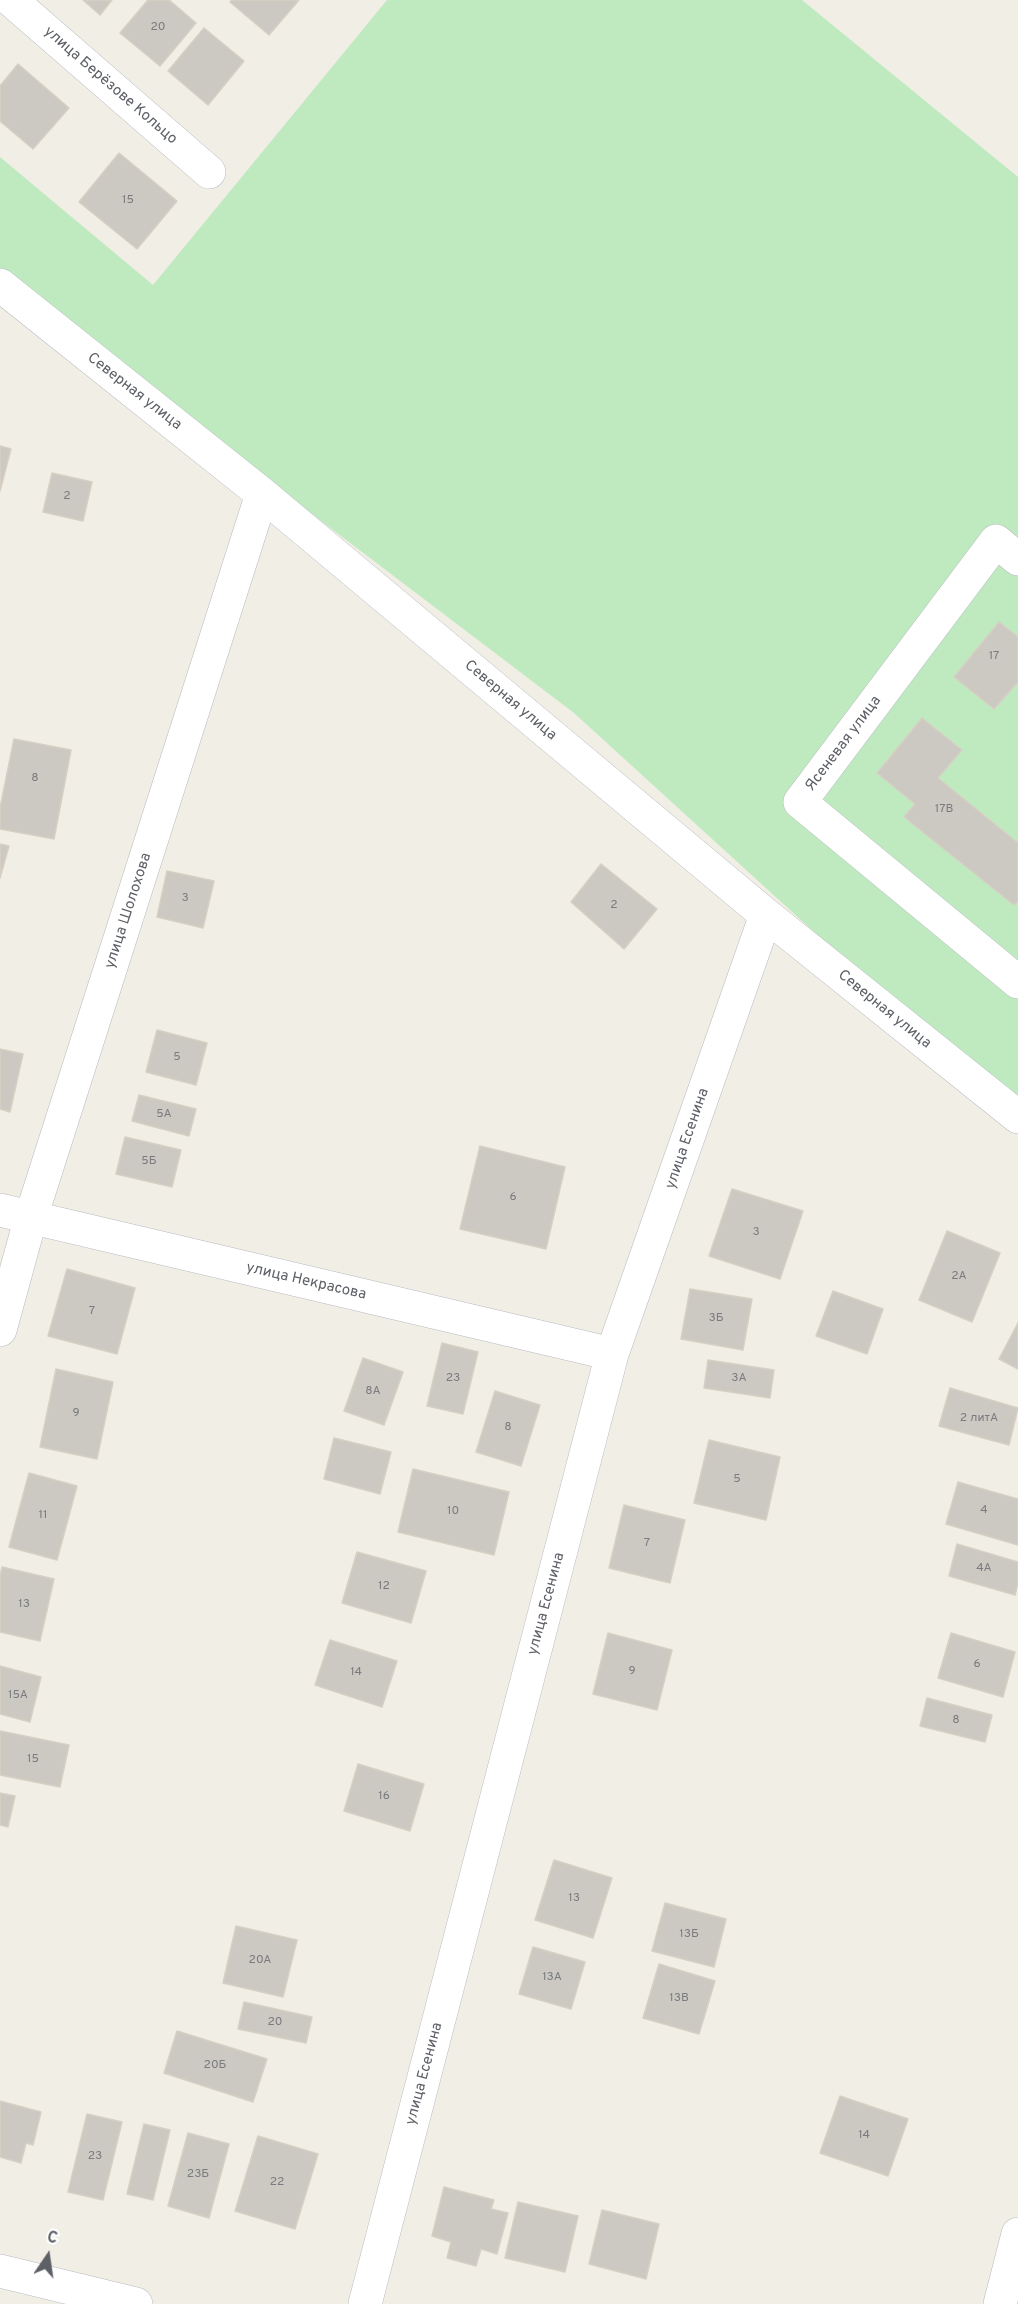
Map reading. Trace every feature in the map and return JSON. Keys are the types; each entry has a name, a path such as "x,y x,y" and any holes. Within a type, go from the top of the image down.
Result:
{"street":[{"name":"улица Берёзове Кольцо","path":"11,0 209,172"},
{"name":"Северная улица","path":"0,285 262,494 766,915 1018,1118"},
{"name":"улица Шолохова","path":"0,1330 15,1213 262,494"},
{"name":"Ясеневая улица","path":"1018,559 996,541 800,802 1018,982"},
{"name":"улица Есенина","path":"365,2304 612,1354 766,915"},
{"name":"улица Некрасова","path":"15,1213 612,1354"},
{"path":"1000,2304 1018,2234"},
{"path":"0,2271 136,2304"}],"green space":[{"path":"387,0 802,0 1018,177 1018,1118 574,713 0,277 0,157 153,285"}],"building":[{"path":"83,0 112,0 100,15"},
{"path":"148,0 169,0 196,23 160,66 120,33"},
{"path":"232,0 299,0 269,35 230,2"},
{"path":"204,28 244,61 208,105 168,71"},
{"path":"18,64 69,108 33,149 0,121 0,86"},
{"path":"119,153 177,201 137,249 79,202"},
{"path":"0,446 11,449 0,491"},
{"path":"52,473 92,482 83,521 43,512"},
{"path":"999,622 1018,637 1018,682 994,709 954,677"},
{"path":"922,718 962,750 938,778 1018,843 1018,901 1014,905 904,817 915,804 877,773"},
{"path":"14,739 71,750 54,839 0,829 0,808"},
{"path":"0,844 9,846 0,878"},
{"path":"601,864 657,909 624,949 571,902"},
{"path":"167,871 214,881 203,928 157,917"},
{"path":"157,1030 207,1043 196,1085 146,1072"},
{"path":"0,1049 23,1054 10,1112 0,1109"},
{"path":"139,1095 196,1109 189,1136 132,1121"},
{"path":"125,1137 181,1150 172,1187 116,1174"},
{"path":"480,1146 565,1167 546,1249 460,1229"},
{"path":"732,1189 803,1211 780,1279 709,1256"},
{"path":"947,1231 1000,1253 972,1322 919,1300"},
{"path":"67,1269 135,1288 117,1354 48,1336"},
{"path":"690,1289 752,1299 743,1350 681,1339"},
{"path":"833,1291 883,1309 867,1354 816,1336"},
{"path":"1018,1323 1018,1369 999,1359"},
{"path":"442,1343 478,1352 463,1414 427,1406"},
{"path":"363,1358 403,1372 384,1425 344,1411"},
{"path":"708,1360 774,1370 770,1398 704,1388"},
{"path":"56,1369 113,1382 97,1459 40,1447"},
{"path":"950,1388 1018,1408 1009,1445 939,1426"},
{"path":"495,1391 540,1405 521,1466 476,1452"},
{"path":"334,1438 391,1452 380,1494 324,1479"},
{"path":"709,1440 780,1457 766,1520 694,1503"},
{"path":"413,1469 509,1492 494,1555 398,1532"},
{"path":"29,1473 77,1486 57,1560 9,1547"},
{"path":"958,1482 1018,1499 1018,1545 946,1524"},
{"path":"624,1505 685,1520 670,1583 609,1568"},
{"path":"957,1544 1018,1562 1018,1583 1015,1595 949,1576"},
{"path":"357,1552 426,1571 411,1623 342,1603"},
{"path":"2,1567 54,1579 40,1641 0,1632"},
{"path":"608,1633 672,1650 657,1710 593,1694"},
{"path":"951,1633 1015,1652 1003,1697 938,1678"},
{"path":"330,1640 397,1661 382,1707 315,1685"},
{"path":"0,1666 41,1677 30,1722 0,1714"},
{"path":"927,1698 992,1715 985,1742 920,1726"},
{"path":"0,1731 69,1745 60,1787 0,1775"},
{"path":"358,1764 424,1784 410,1831 344,1811"},
{"path":"0,1793 15,1796 8,1827 0,1825"},
{"path":"554,1860 612,1878 593,1938 535,1920"},
{"path":"665,1903 726,1919 714,1967 652,1951"},
{"path":"236,1926 297,1940 283,1997 223,1983"},
{"path":"533,1947 585,1962 571,2009 519,1994"},
{"path":"659,1964 715,1981 699,2034 643,2018"},
{"path":"244,2002 312,2017 306,2043 238,2029"},
{"path":"177,2031 267,2059 253,2102 164,2073"},
{"path":"840,2096 908,2119 888,2176 820,2153"},
{"path":"0,2101 41,2112 33,2145 26,2143 21,2163 0,2157"},
{"path":"87,2114 122,2122 103,2200 68,2192"},
{"path":"144,2124 170,2130 153,2200 127,2194"},
{"path":"188,2133 229,2144 209,2218 168,2206"},
{"path":"258,2136 318,2154 295,2229 235,2211"},
{"path":"444,2187 494,2200 491,2209 508,2213 497,2254 481,2249 476,2266 447,2258 451,2242 432,2236"},
{"path":"518,2202 578,2216 565,2272 505,2258"},
{"path":"602,2210 659,2224 646,2279 589,2264"}]}
